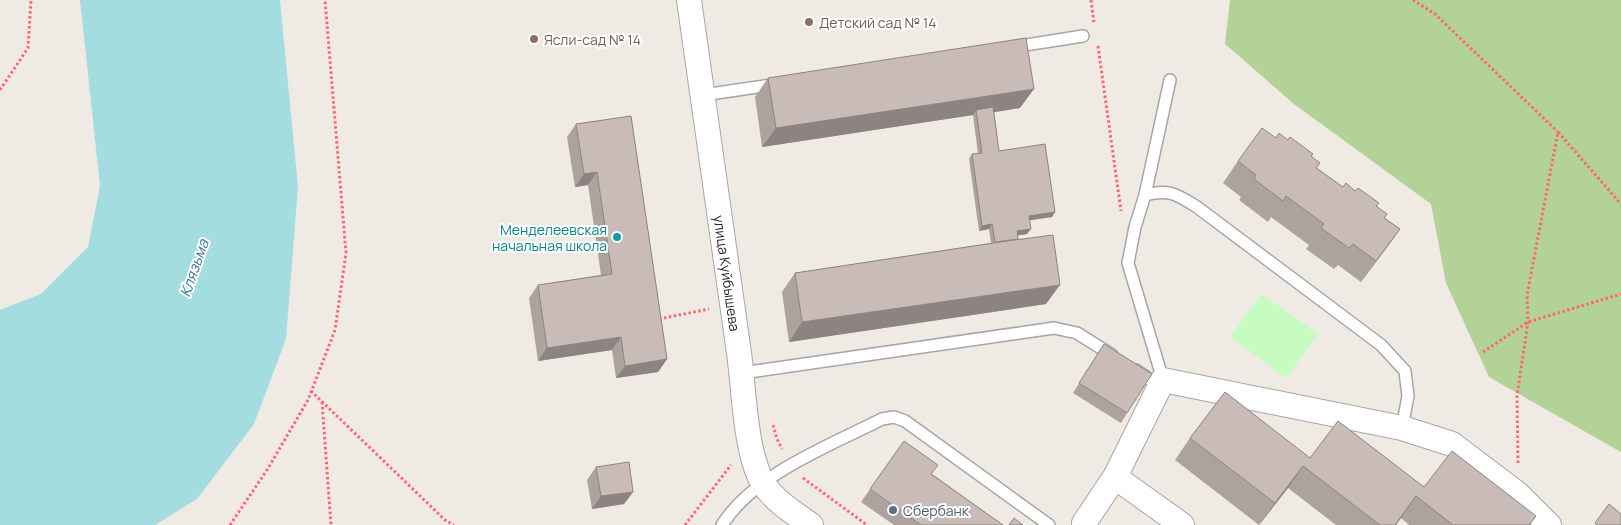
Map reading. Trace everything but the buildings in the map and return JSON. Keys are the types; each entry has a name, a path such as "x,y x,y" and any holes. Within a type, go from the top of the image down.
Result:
{"street":[{"name":"улица Куйбышева","path":"689,0 742,373 749,440 754,461 763,482 777,499 811,525"},
{"path":"1084,524 1115,478 1163,380 1402,428 1452,444 1518,494 1548,525"},
{"path":"1115,478 1182,525"}],"lane":[{"path":"1005,48 1083,36"},
{"path":"742,373 1054,328 1077,333 1149,378 1163,380 1128,263 1170,80"},
{"path":"703,95 789,82"},
{"path":"1145,195 1161,191 1177,194 1184,198 1381,345 1405,371 1408,396 1402,428"},
{"path":"722,525 731,511 763,482 790,465 882,419 894,417 905,420 1049,525"}],"path":[{"path":"0,90 28,48 31,0"},
{"path":"230,525 266,470 311,391 335,330 346,253 325,0"},
{"path":"1091,0 1094,25"},
{"path":"1413,0 1434,14 1558,132 1621,204"},
{"path":"1097,43 1121,216"},
{"path":"1518,494 1517,396 1528,322 1527,295 1558,132"},
{"path":"1483,352 1528,322 1621,294"},
{"path":"656,319 732,305"},
{"path":"311,391 445,520 454,525"},
{"path":"322,402 331,525"}],"green space":[{"path":"1230,0 1621,0 1621,452 1489,377 1446,283 1431,204 1294,104 1225,44"},
{"path":"1261,294 1318,334 1286,378 1230,337"}],"water":[{"name":"Клязьма","path":"80,0 280,0 298,187 286,339 254,424 197,499 155,525 0,525 0,310 41,294 88,247 100,186"}],"place":[{"name":"Детский сад № 14","path":"809,22"},
{"name":"Ясли-сад № 14","path":"534,39"},
{"name":"Менделеевская начальная школа","path":"617,237"},
{"name":"Сбербанк","path":"893,510"}]}
